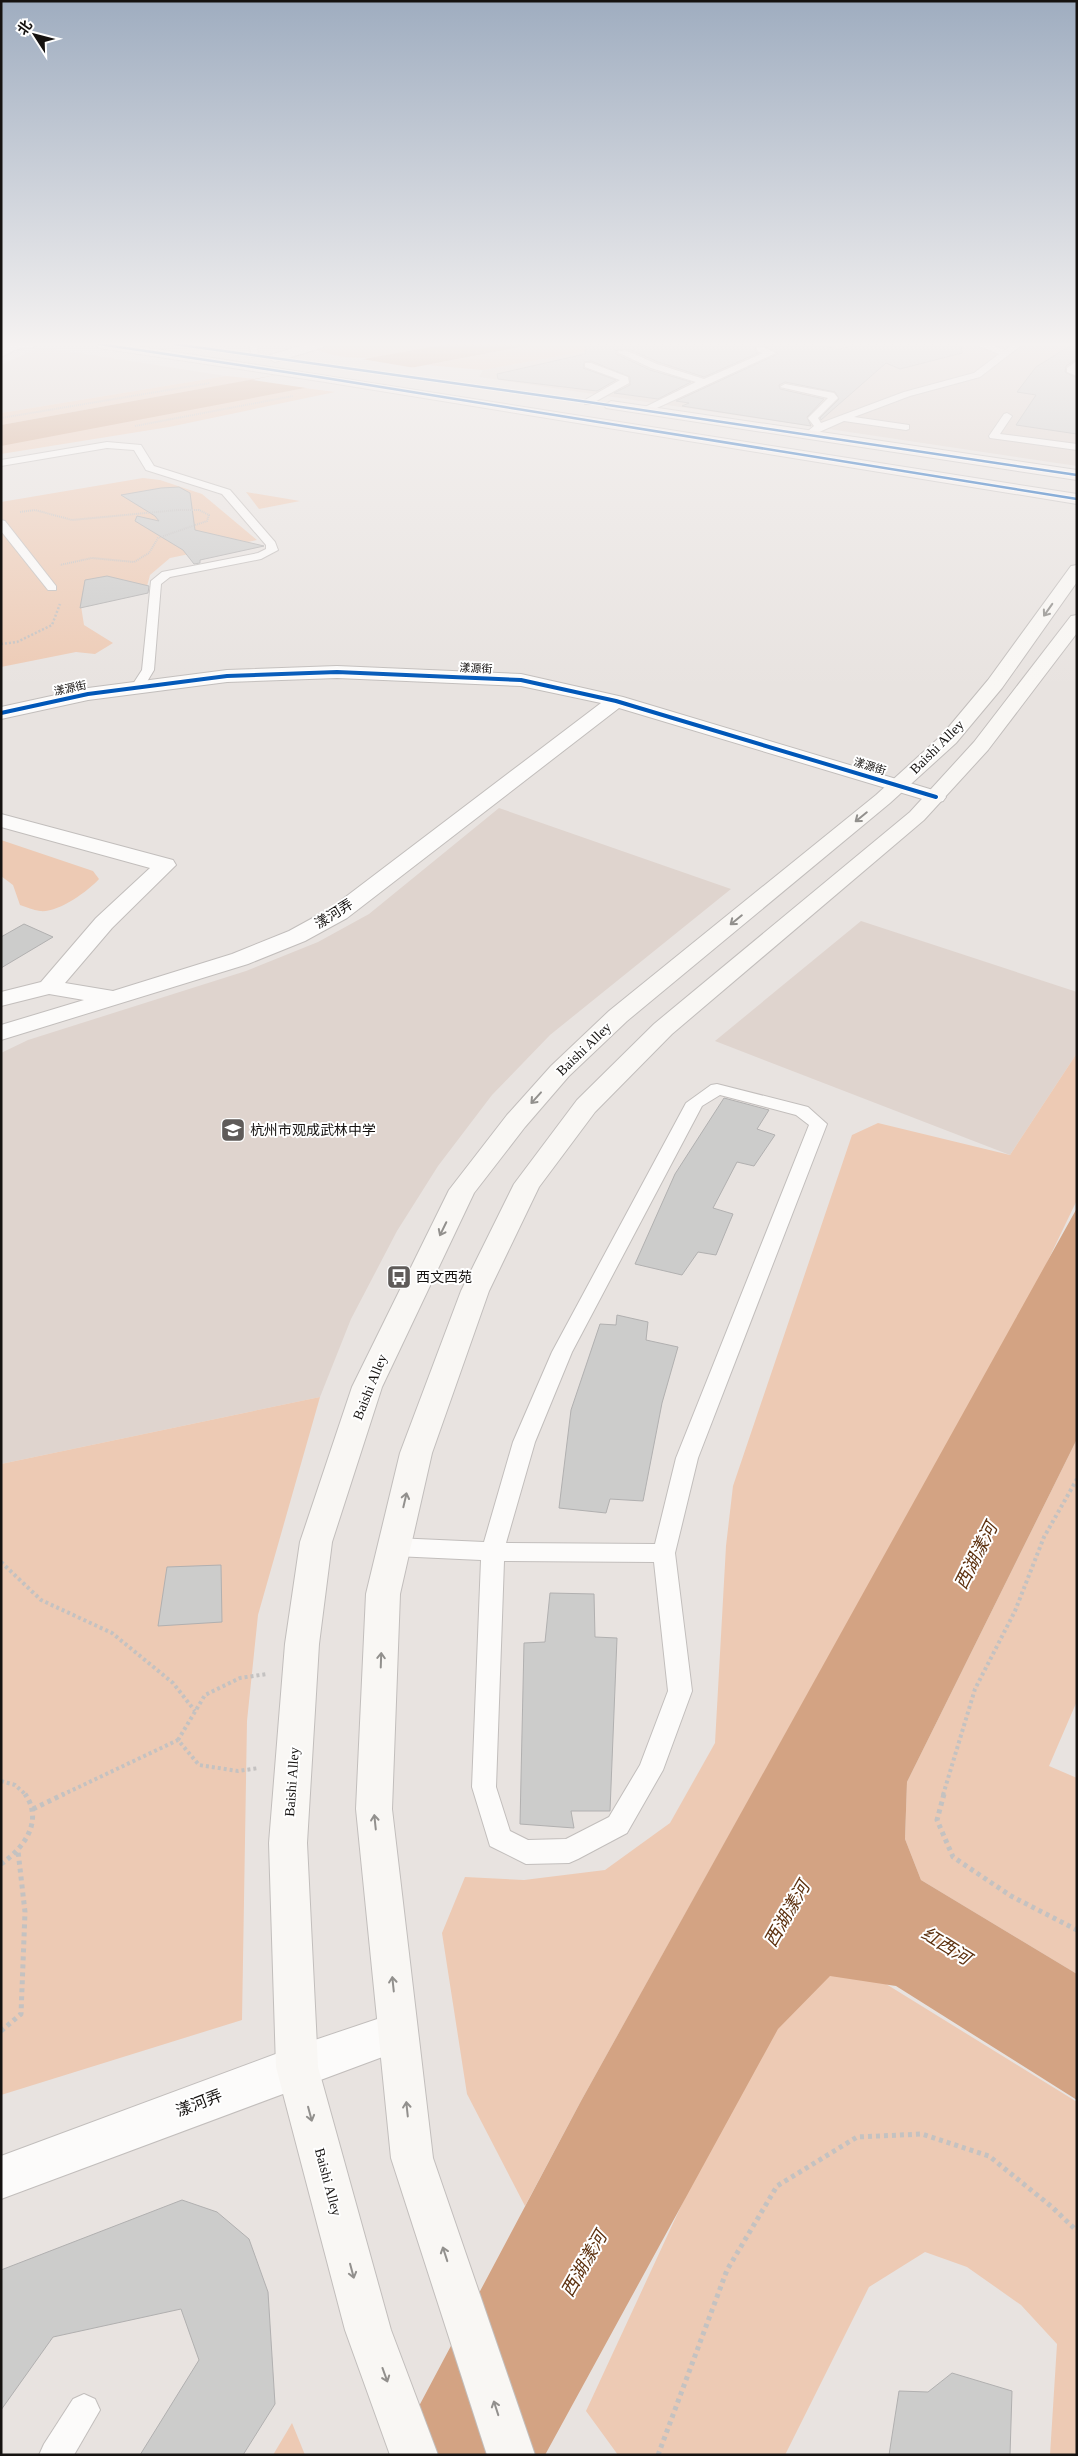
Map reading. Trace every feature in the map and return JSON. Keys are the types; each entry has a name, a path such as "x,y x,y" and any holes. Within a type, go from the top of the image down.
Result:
{"main road":[{"path":"827,459 1077,499"},
{"path":"990,459 1075,472"},
{"name":"Baishi Alley","path":"414,2455 368,2330 297,2067 288,1843 302,1644 316,1542 367,1387 462,1190 516,1121 560,1071 618,1016 898,785 949,739 995,684 1077,570"},
{"path":"511,2455 412,2158 374,1809 384,1594 416,1453 472,1300 527,1184 586,1106 663,1029 916,816 936,797 982,747 1077,620"}],"street":[{"name":"漾源街","path":"1,714 88,694 227,676 337,672 520,680 616,700 936,797"},
{"name":"漾河弄","path":"1,1033 240,959 297,936 339,913 616,700"},
{"path":"1,820 165,865 104,923 48,987"},
{"path":"1,998 48,987 116,998"},
{"name":"漾河弄","path":"1,2178 297,2067 398,2032"}],"lane":[{"path":"1,463 25,459"},
{"path":"137,687 148,670 154,583 166,574 261,556 272,550 271,544 226,492 150,468 144,459"},
{"path":"1,523 39,569 52,588"},
{"path":"717,1089 802,1111 818,1124 687,1458 664,1554 680,1691 651,1770 618,1825 569,1851 526,1852 498,1838 484,1787 493,1551 524,1442 562,1352 695,1103 717,1089"},
{"path":"395,1548 664,1554"},
{"path":"55,2455 84,2410"}],"path":[{"path":"14,515 34,510 72,520 198,510 209,515 207,521 158,538 149,553 134,562 92,558 39,569"},
{"path":"1,644 17,642 52,625 60,604 52,588"},
{"path":"1077,1479 1044,1537 1015,1611 975,1689 952,1761 937,1820 953,1857 1011,1896 1077,1930"},
{"path":"1,1562 41,1600 112,1634 173,1683 195,1711"},
{"path":"33,1809 178,1740 204,1695 240,1678 300,1670"},
{"path":"178,1740 198,1765 238,1771 293,1763"},
{"path":"1,1781 18,1787 28,1796 33,1809 31,1830 18,1851 1,1864"},
{"path":"1,2031 20,2014 26,1941 24,1882 18,1851"},
{"path":"658,2455 726,2270 777,2186 857,2137 922,2134 989,2156 1052,2207 1077,2231"}],"shaded area":[{"path":"1027,459 1077,459 1077,466"},
{"path":"143,478 160,480 202,494 257,540 170,558 150,575 146,590 81,606 84,625 113,643 95,654 76,652 1,667 1,502"},
{"path":"246,492 300,501 259,509"},
{"name":"杭州市观成武林中学","path":"499,808 731,889 550,1035 492,1095 438,1166 397,1231 351,1319 320,1397 1,1464 1,1053 28,1040 246,971 318,942 369,914"},
{"path":"1,840 93,871 99,879 80,895 55,909 40,911 20,905 13,885 1,876"},
{"path":"861,921 1077,992 1077,1053 1010,1155 715,1041"},
{"path":"1077,1053 1077,1200 1041,1275 581,2101 525,2206 467,2094 442,1933 465,1877 524,1880 605,1870 670,1823 715,1743 726,1546 733,1486 852,1135 878,1123 1010,1155"},
{"path":"320,1397 258,1615 247,1721 242,2020 1,2095 1,1464"},
{"path":"1077,1439 1077,1701 1049,1766 1077,1778 1077,1974 921,1880 905,1839 907,1782"},
{"path":"791,1969 878,1979 1077,2102 1077,2455 1050,2455 1057,2344 1021,2305 967,2267 925,2252 869,2287 785,2455 618,2455 586,2411"},
{"path":"292,2423 305,2455 273,2455"}],"water":[{"path":"1077,1208 1077,1439 907,1782 905,1839 921,1880 1077,1974 1077,2100 896,1986 830,1976 778,2029 545,2455 393,2455 581,2101"}],"building":[{"path":"179,487 190,493 195,530 264,546 200,560 200,563 194,564 183,550 135,521 137,516 159,521 155,516 121,495"},
{"path":"107,576 149,586 148,593 80,608 85,580"},
{"path":"24,924 53,937 1,968 1,937"},
{"path":"724,1098 769,1110 757,1129 775,1135 754,1166 737,1162 713,1208 733,1214 716,1255 698,1252 682,1275 635,1264 675,1174"},
{"path":"617,1315 648,1322 646,1340 678,1347 662,1403 643,1501 610,1499 606,1513 559,1508 571,1410 600,1324 616,1325"},
{"path":"221,1565 222,1622 158,1626 167,1567"},
{"path":"550,1593 594,1594 595,1637 617,1638 610,1811 571,1811 574,1828 520,1824 524,1643 545,1642"},
{"path":"182,2200 217,2212 249,2239 268,2292 275,2404 243,2455 140,2455 199,2360 181,2309 53,2337 1,2410 1,2270"},
{"path":"952,2373 1012,2391 1010,2455 889,2455 899,2391 928,2392"}],"cycle path":[{"path":"826,459 1077,499"},
{"path":"967,459 1077,475"},
{"path":"1,713 88,694 227,676 337,672 521,680 616,701 936,797"}],"place":[{"name":"杭州市观成武林中学","path":"233,1130"},
{"name":"西文西苑","path":"399,1277"}],"water label":[{"name":"西湖漾河","path":"976,1556"},
{"name":"西湖漾河","path":"787,1914"},
{"name":"红西河","path":"946,1946"},
{"name":"西湖漾河","path":"584,2264"}]}
